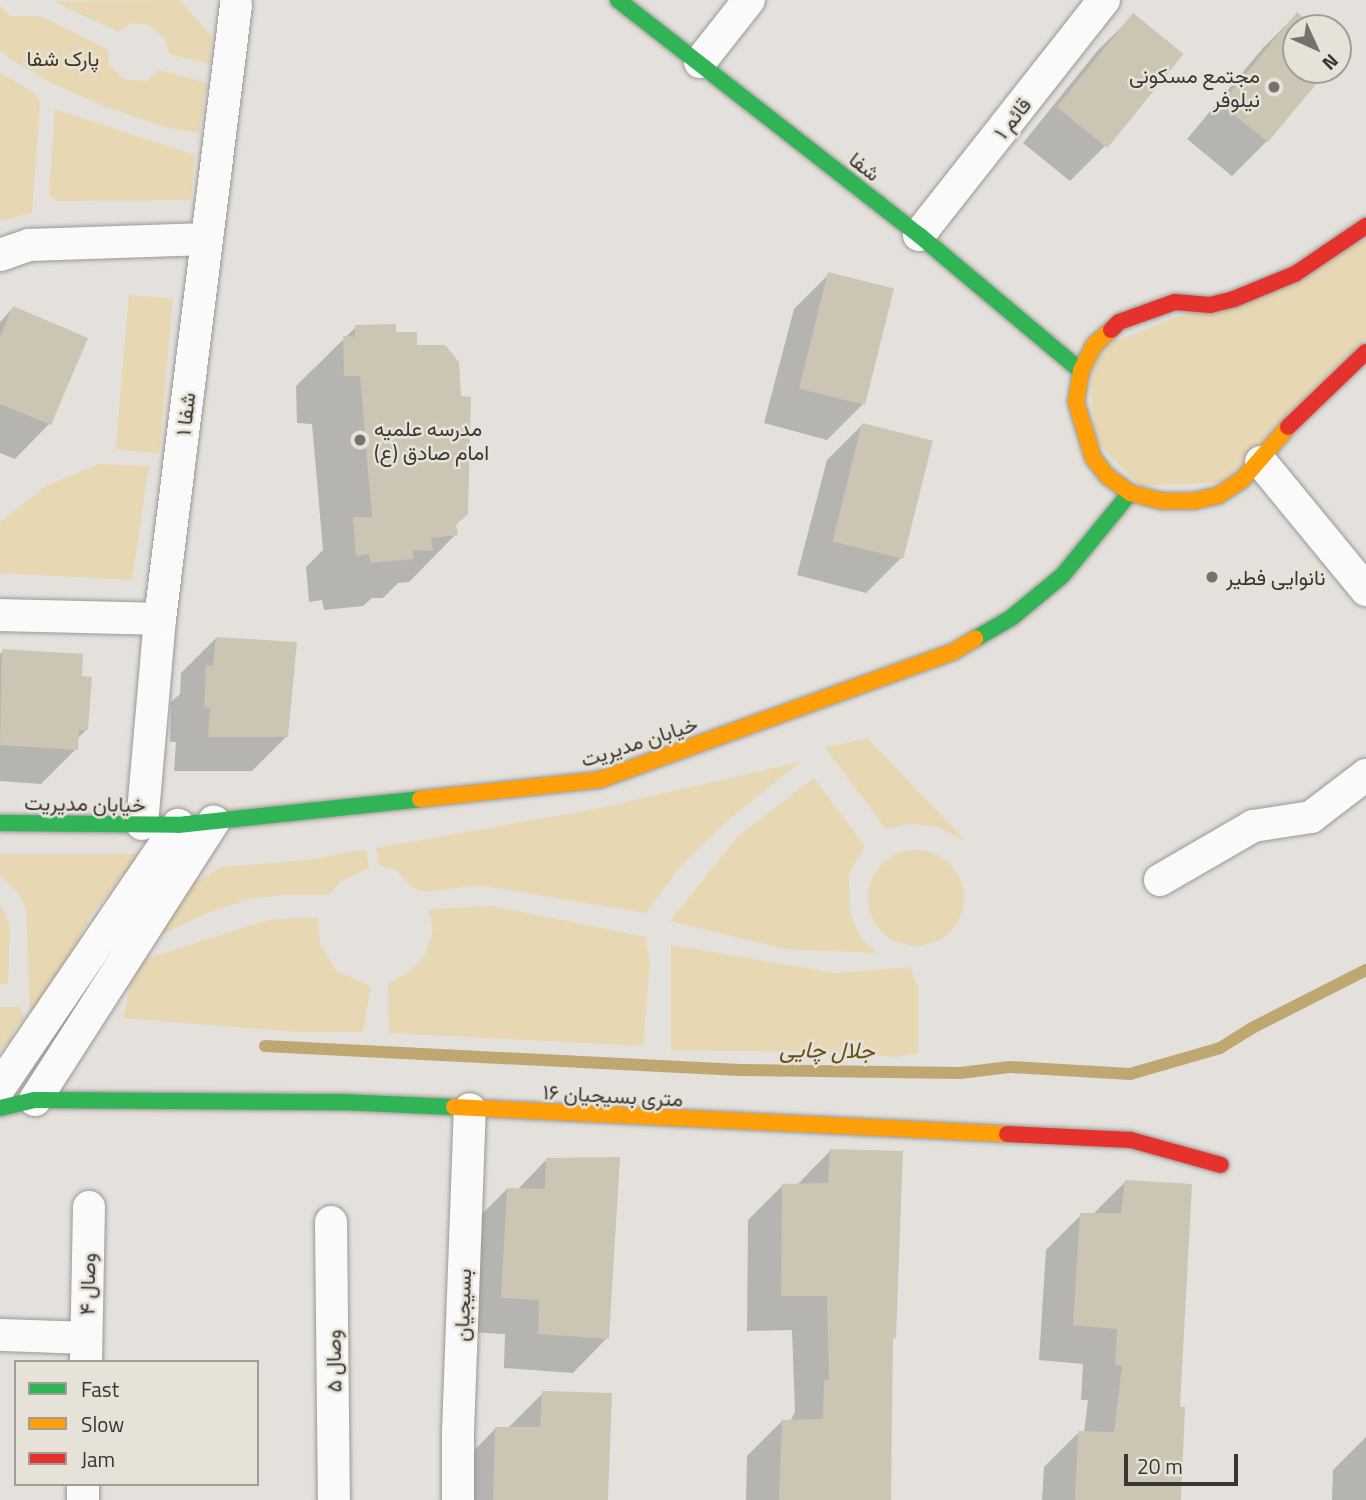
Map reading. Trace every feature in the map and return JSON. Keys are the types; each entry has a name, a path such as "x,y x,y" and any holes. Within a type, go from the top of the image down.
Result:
{"street":[{"name":"شفا","path":"618,0 919,235 1021,318 1081,372"},
{"path":"700,62 749,0"},
{"name":"قائم ۱","path":"919,235 1104,0"},
{"name":"شفا ۱","path":"142,824 160,619 236,5"},
{"path":"1366,226 1295,274 1234,299 1210,305 1175,302 1119,322 1094,345 1081,372 1076,402 1083,433 1093,457 1107,476 1130,493 1163,501 1195,501 1219,495 1242,480 1261,462 1308,405 1366,352"},
{"path":"0,256 29,245 207,239"},
{"path":"1261,462 1366,590"},
{"name":"خیابان مدیریت","path":"0,823 177,825 600,780 953,652 1011,618 1062,576 1130,493"},
{"path":"0,615 160,619"},
{"path":"1160,880 1253,826 1311,817 1366,775"},
{"path":"35,1100 214,821"},
{"path":"0,1087 177,825"},
{"name":"۱۶ متری بسیجیان","path":"0,1108 35,1100 341,1101 1131,1140 1221,1165"},
{"name":"بسیجیان","path":"458,1500 457,1432 470,1109"},
{"name":"وصال ۴","path":"86,1350 89,1207"},
{"name":"وصال ۵","path":"331,1222 334,1500"},
{"path":"0,1335 86,1350"}],"green space":[{"name":"پارک شفا","path":"179,0 212,36 209,64 169,54 165,39 148,25 131,23 118,32 53,1"},
{"name":"پارک شفا","path":"0,6 10,16 41,16 108,50 109,65 124,79 146,81 160,70 207,83 199,133 163,127 104,106 51,83 9,58 0,50"},
{"name":"پارک شفا","path":"0,73 35,93 40,102 32,213 0,221"},
{"name":"پارک شفا","path":"55,109 195,155 191,200 58,201 49,195"},
{"path":"1366,239 1366,339 1230,482 1140,486 1095,440 1090,377 1103,347"},
{"path":"129,295 173,299 159,453 115,449"},
{"path":"98,464 149,466 132,580 0,573 0,522 46,486"},
{"path":"867,738 967,842 937,827 911,824 886,829 825,748"},
{"path":"800,762 734,815 684,862 646,913 478,885 427,892 413,888 397,871 379,865 376,848 595,809"},
{"path":"814,778 865,846 849,873 850,913 861,938 877,953 786,949 670,921 737,837"},
{"path":"366,849 369,868 341,881 329,895 285,895 250,899 207,913 140,945 186,888 221,867 309,860"},
{"path":"916,850 935,853 950,864 961,879 964,898 961,917 950,932 935,943 916,946 897,943 882,932 871,917 868,898 871,879 882,864 897,853"},
{"path":"0,854 147,854 121,876 92,914 47,994 30,1012 26,909 18,892 0,876"},
{"path":"0,902 10,927 8,984 0,984"},
{"path":"493,906 645,937 650,962 643,1046 389,1033 388,984 413,969 426,954 433,929 428,909"},
{"path":"318,918 320,943 336,971 371,986 363,1032 296,1032 123,1018 136,962 268,920"},
{"path":"671,945 836,973 910,967 918,987 918,1053 897,1057 826,1052 671,1050"},
{"path":"0,1007 21,1007 24,1020 16,1025 12,1037 0,1052"}],"building":[{"path":"1133,13 1184,54 1107,148 1057,107"},
{"name":"مجتمع مسکونی نیلوفر","path":"1282,30 1282,84 1316,84 1268,142 1221,104"},
{"path":"828,272 894,288 865,405 799,388"},
{"path":"13,306 88,338 51,425 0,404 0,337"},
{"path":"396,324 396,332 417,332 417,345 445,345 459,362 461,396 471,397 468,514 456,525 458,535 431,538 433,551 413,550 413,559 371,563 369,554 356,556 353,517 372,517 360,376 344,376 343,336 355,337 355,325"},
{"path":"862,423 933,441 903,559 832,541"},
{"path":"216,637 297,642 288,737 208,737 210,708 204,707 206,665 213,666"},
{"path":"2,649 83,654 82,676 92,677 88,730 79,730 78,750 0,745"},
{"path":"830,1149 903,1151 896,1338 893,1338 891,1500 779,1500 782,1420 823,1419 824,1380 829,1380 827,1296 781,1296 782,1184 828,1183"},
{"path":"620,1157 609,1339 538,1334 539,1300 501,1298 507,1188 545,1189 546,1158"},
{"path":"1125,1180 1192,1184 1180,1407 1185,1407 1181,1500 1075,1500 1078,1431 1114,1432 1122,1366 1115,1365 1117,1329 1073,1325 1080,1213 1121,1213"},
{"path":"542,1391 612,1393 608,1500 493,1500 495,1427 540,1427"}],"waterway":[{"name":"جلال چایی","path":"265,1046 739,1070 960,1073 1010,1067 1130,1074 1220,1048 1254,1027 1366,970"}],"traffic: fast":[{"path":"618,0 919,235 1081,371"},
{"path":"975,639 1011,618 1062,576 1130,493"},
{"path":"0,823 178,825 420,799"},
{"path":"0,1108 35,1100 341,1102 454,1107"}],"traffic: slow":[{"path":"1111,330 1094,345 1081,371 1076,402 1093,458 1107,476 1130,493 1163,501 1194,501 1219,495 1242,480 1288,427"},
{"path":"420,799 599,780 953,652 975,639"},
{"path":"454,1107 1007,1134"}],"traffic: jam":[{"path":"1111,330 1119,322 1175,302 1210,305 1234,299 1295,274 1366,226"},
{"path":"1288,427 1366,352"},
{"path":"1007,1134 1131,1140 1221,1165"}],"place":[{"name":"مجتمع مسکونی نیلوفر","path":"1274,87"},
{"name":"مدرسه علمیه امام صادق (ع)","path":"360,440"},
{"name":"نانوایی فطیر","path":"1212,577"}]}
